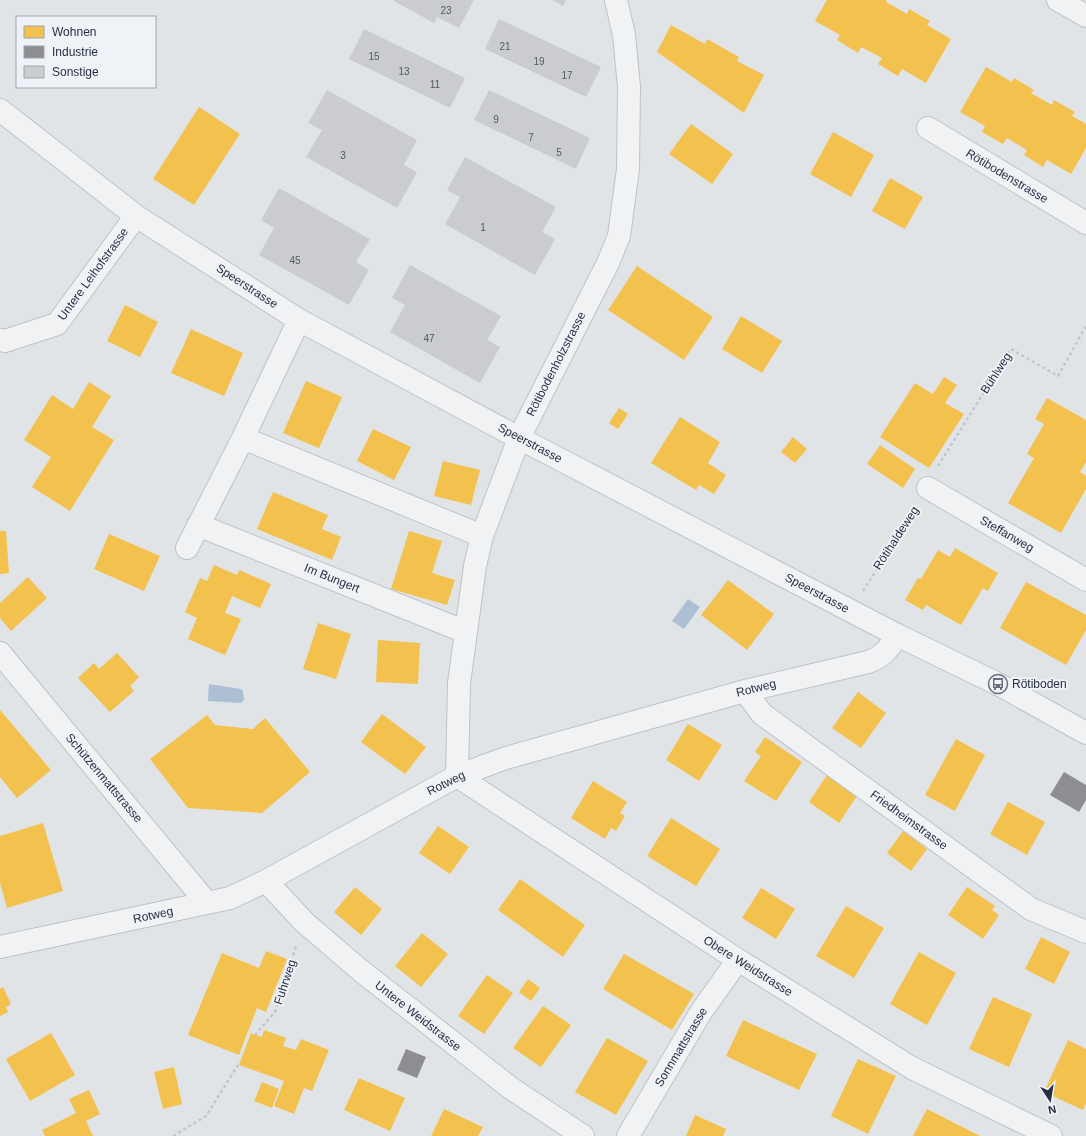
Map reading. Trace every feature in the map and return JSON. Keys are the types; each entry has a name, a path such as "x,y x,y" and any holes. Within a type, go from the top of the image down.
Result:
{"street":[{"name":"Rötibodenholzstrasse","path":"456,776 459,683 475,566 482,536 519,438 608,263 619,236 628,169 629,87 624,35 616,0"},
{"path":"1058,0 1086,16"},
{"name":"Speerstrasse","path":"0,110 136,216 299,320 519,438 897,635 998,684 1085,731"},
{"name":"Rötibodenstrasse","path":"928,128 1086,223"},
{"name":"Untere Leihofstrasse","path":"0,340 5,341 57,324 136,216"},
{"path":"187,548 243,438 299,320"},
{"path":"243,438 482,536"},
{"name":"Steffanweg","path":"928,488 1086,580"},
{"name":"Im Bungert","path":"198,524 466,632"},
{"name":"Rotweg","path":"0,947 230,898 266,881 456,776 506,758 745,691 879,658 887,651 897,635"},
{"name":"Schützenmattstrasse","path":"0,653 207,903"},
{"name":"Friedheimstrasse","path":"745,691 762,714 1031,909 1086,932"},
{"name":"Obere Weidstrasse","path":"456,776 738,960 912,1068 1051,1136"},
{"name":"Untere Weidstrasse","path":"266,881 304,922 360,970 512,1089 583,1136"},
{"name":"Sonnmattstrasse","path":"628,1136 701,1012 738,960"}],"path":[{"name":"Bühlweg","path":"941,468 937,466 1011,349 1058,376 1086,326"},
{"name":"Rötihaldeweg","path":"864,587 928,488"},
{"name":"Fuhrweg","path":"255,1034 275,1012 304,922"},
{"path":"173,1136 206,1116 240,1062"}],"water":[{"path":"688,599 700,607 684,629 672,621"},
{"path":"209,684 241,689 243,691 244,700 241,703 208,701"}],"building: Wohnen":[{"path":"827,0 887,0 886,2 907,14 909,9 930,21 927,25 951,39 926,83 902,69 898,76 878,64 882,58 861,47 858,53 837,40 840,35 815,21"},
{"path":"671,25 705,44 707,39 739,57 737,61 764,75 744,113 657,52"},
{"path":"986,67 1012,82 1014,78 1034,90 1031,93 1052,105 1054,100 1075,112 1072,116 1086,124 1086,148 1071,174 1047,160 1043,167 1024,155 1027,150 1007,138 1003,144 982,132 985,126 960,112"},
{"path":"199,107 240,134 194,205 153,179"},
{"path":"691,124 733,154 712,184 669,154"},
{"path":"833,132 874,155 851,197 810,174"},
{"path":"890,178 923,197 905,229 872,211"},
{"path":"637,266 713,317 684,360 608,310"},
{"path":"125,305 158,322 140,357 107,341"},
{"path":"741,316 782,341 762,373 722,349"},
{"path":"191,329 243,353 224,396 171,373"},
{"path":"944,377 957,385 945,403 964,414 929,468 880,437 915,383 933,394"},
{"path":"306,381 342,397 319,448 283,433"},
{"path":"89,382 111,396 92,427 114,440 70,511 32,487 51,457 24,440 52,395 73,409"},
{"path":"1047,398 1086,420 1086,462 1080,472 1086,476 1086,489 1061,533 1008,503 1034,458 1027,454 1044,424 1035,419"},
{"path":"619,408 628,414 618,429 609,423"},
{"path":"680,417 720,442 708,463 726,475 714,494 699,485 696,490 651,463"},
{"path":"373,429 411,447 394,480 357,461"},
{"path":"793,437 807,449 795,463 781,452"},
{"path":"880,445 915,469 903,488 867,464"},
{"path":"443,461 480,470 471,505 434,496"},
{"path":"273,492 328,515 322,529 341,537 332,560 257,529"},
{"path":"0,531 6,531 9,573 0,574"},
{"path":"409,531 442,541 432,573 455,580 447,605 391,589"},
{"path":"109,534 160,556 144,591 94,569"},
{"path":"955,548 998,573 988,591 983,588 961,625 926,605 923,610 905,600 918,578 921,579 938,550 950,557"},
{"path":"214,565 237,575 239,570 271,584 260,608 232,596 225,613 241,619 225,655 188,639 197,618 185,612 200,578 207,581"},
{"path":"28,577 47,598 11,631 0,618 0,603"},
{"path":"728,580 774,614 747,650 701,615"},
{"path":"1026,582 1086,615 1086,630 1066,665 1000,628"},
{"path":"318,623 351,634 336,679 303,669"},
{"path":"378,640 420,643 418,684 376,682"},
{"path":"117,653 139,677 130,686 134,691 110,712 78,678 94,663 99,669"},
{"path":"858,692 886,713 861,748 832,728"},
{"path":"0,710 51,770 17,798 0,777"},
{"path":"382,714 426,747 405,774 361,742"},
{"path":"207,715 215,725 253,729 265,718 310,772 262,813 188,808 150,759"},
{"path":"688,724 722,745 699,781 666,760"},
{"path":"765,737 802,762 776,801 744,781 761,756 755,752"},
{"path":"956,739 985,755 955,811 925,795"},
{"path":"827,775 857,796 839,823 809,802"},
{"path":"593,781 627,802 620,813 625,816 616,831 611,828 605,839 571,818"},
{"path":"1008,802 1045,822 1027,855 990,834"},
{"path":"671,818 720,849 696,886 647,856"},
{"path":"43,823 63,891 7,908 0,883 0,836"},
{"path":"438,826 469,847 450,874 419,853"},
{"path":"903,831 927,849 911,871 887,853"},
{"path":"520,879 585,925 563,957 498,910"},
{"path":"355,887 382,909 361,935 334,912"},
{"path":"967,887 995,906 992,910 999,915 983,939 948,915"},
{"path":"761,888 795,909 776,939 742,918"},
{"path":"846,906 884,928 854,978 816,956"},
{"path":"422,933 448,954 421,987 395,966"},
{"path":"1041,937 1070,952 1054,984 1025,969"},
{"path":"266,951 287,959 266,1012 257,1008 239,1055 188,1035 222,953 259,968"},
{"path":"919,952 956,973 927,1025 890,1004"},
{"path":"624,954 694,994 672,1030 603,989"},
{"path":"487,975 513,993 484,1034 458,1016"},
{"path":"528,979 540,988 531,1001 519,992"},
{"path":"3,987 11,1004 6,1007 8,1012 0,1016 0,989"},
{"path":"993,997 1032,1014 1009,1067 969,1049"},
{"path":"543,1006 571,1025 541,1067 513,1048"},
{"path":"743,1020 817,1054 799,1090 726,1056"},
{"path":"264,1030 286,1038 283,1046 296,1050 301,1039 329,1050 312,1091 304,1088 294,1114 274,1106 284,1081 239,1065 251,1033 262,1037"},
{"path":"51,1033 75,1075 30,1101 6,1059"},
{"path":"607,1038 648,1061 616,1115 575,1092"},
{"path":"1068,1040 1086,1049 1086,1103 1083,1110 1044,1092"},
{"path":"858,1059 896,1076 868,1134 831,1116"},
{"path":"174,1067 182,1104 163,1109 154,1072"},
{"path":"359,1078 405,1098 390,1131 344,1110"},
{"path":"262,1082 279,1089 272,1108 254,1101"},
{"path":"89,1090 100,1114 86,1121 93,1136 45,1136 42,1130 76,1113 69,1099"},
{"path":"444,1109 483,1127 478,1136 431,1136"},
{"path":"927,1109 980,1136 913,1136"},
{"path":"695,1115 726,1129 723,1136 686,1136"}],"building: Industrie":[{"path":"1064,772 1086,785 1086,800 1079,812 1050,795"},
{"path":"406,1049 426,1057 417,1078 397,1070"}],"building: Sonstige":[{"path":"394,0 474,0 459,28 437,17 434,23"},
{"path":"552,0 566,0 563,6"},
{"path":"499,19 601,67 586,97 485,49"},
{"path":"364,29 465,78 450,108 349,59"},
{"path":"327,90 417,140 404,165 417,172 397,208 306,157 322,130 308,123"},
{"path":"489,90 590,138 576,169 474,120"},
{"path":"465,157 556,207 542,232 555,239 535,275 445,224 460,197 447,190"},
{"path":"279,188 370,239 356,262 369,270 349,305 259,255 274,228 261,220"},
{"path":"410,265 501,316 487,340 500,347 480,383 390,332 405,305 392,298"}],"place":[{"name":"Rötiboden","path":"998,684"}]}
